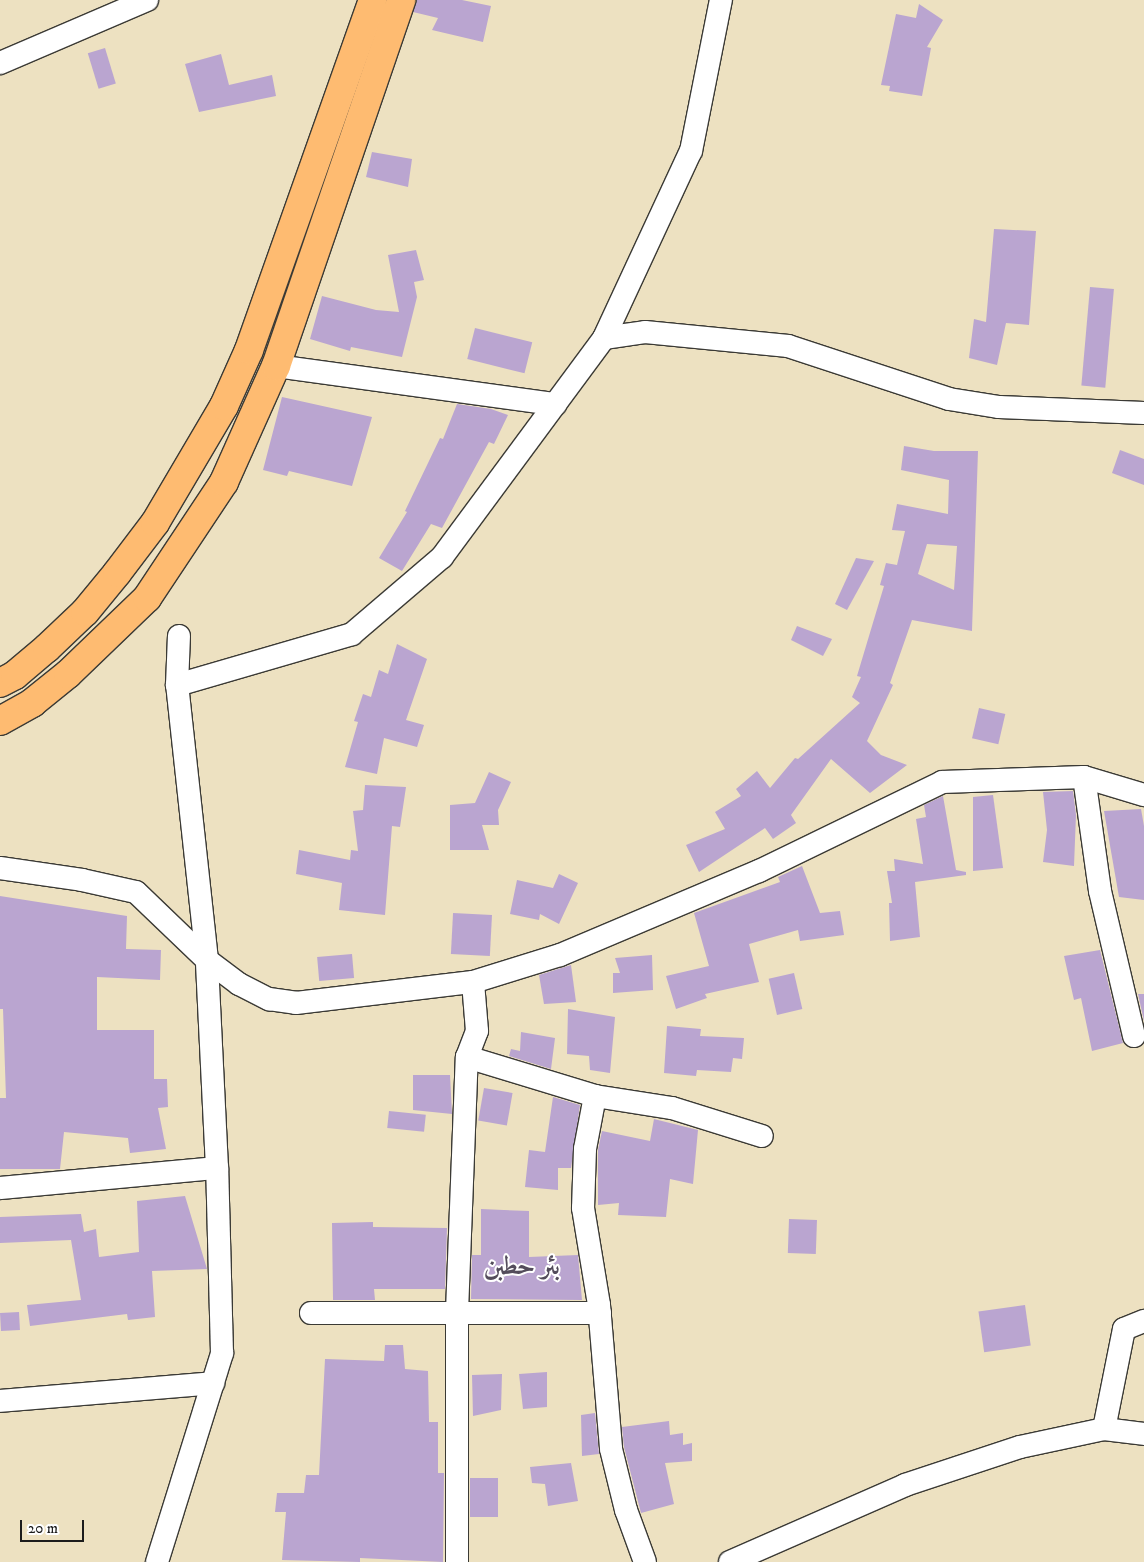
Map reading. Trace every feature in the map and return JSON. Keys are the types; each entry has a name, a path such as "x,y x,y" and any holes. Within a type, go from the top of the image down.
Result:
{"main road":[{"path":"0,683 15,675 47,648 85,612 117,573 155,522 224,406 249,350 373,0"},
{"path":"0,721 32,703 68,674 147,598 224,482 276,366 401,0"}],"street":[{"path":"0,63 147,0"},
{"path":"177,685 352,634 442,557 604,338 691,151 721,0"},
{"path":"604,338 654,333 788,346 949,398 999,407 1144,413"},
{"path":"276,366 554,404"},
{"path":"157,1562 222,1353 217,1168 207,960 177,685 179,636"},
{"path":"0,868 82,880 136,892 207,960 239,984 269,999 296,1003 473,982 560,955 759,871 942,782 1084,777 1144,795"},
{"path":"1084,777 1100,891 1134,1036"},
{"path":"457,1562 457,1312 467,1057 477,1031 473,982"},
{"path":"467,1057 595,1096 672,1108 762,1136"},
{"path":"595,1096 585,1149 583,1208 600,1313 611,1449 626,1510 645,1562"},
{"path":"0,1188 217,1168"},
{"path":"311,1313 600,1313"},
{"path":"1104,1428 1124,1329 1144,1321"},
{"path":"0,1401 213,1383"},
{"path":"730,1562 906,1485 1020,1448 1104,1428 1144,1434"}],"building":[{"path":"416,0 462,0 491,6 483,42 432,30 438,18 413,12"},
{"path":"919,4 943,20 927,47 931,48 922,96 889,91 890,86 881,85 896,14 916,18"},
{"path":"105,48 116,83 99,89 88,53"},
{"path":"221,54 229,85 272,75 276,96 199,112 185,64"},
{"path":"372,152 412,159 408,187 366,177"},
{"path":"994,229 1036,231 1029,325 1006,323 997,365 969,358 974,319 986,322"},
{"path":"416,250 424,280 414,282 417,297 402,357 351,347 350,351 310,339 322,296 376,310 399,312 388,255"},
{"path":"1090,287 1114,289 1105,388 1081,386"},
{"path":"475,328 532,342 525,373 467,359"},
{"path":"282,397 372,417 352,486 289,471 287,476 263,470"},
{"path":"457,404 491,409 508,415 494,444 489,442 442,528 431,524 402,571 379,558 407,512 405,511 440,438 443,439"},
{"path":"904,446 934,451 978,451 972,631 912,620 890,683 893,685 867,741 881,755 907,765 870,793 831,759 791,815 796,823 773,839 765,828 699,872 686,845 725,829 715,812 741,796 736,789 757,771 770,788 795,758 798,759 860,703 852,697 861,677 857,676 884,586 880,585 886,563 897,565 905,531 892,530 897,504 948,514 949,480 901,470","holes":["927,544 957,546 954,590 918,574"]},
{"path":"1120,450 1144,459 1144,485 1112,473"},
{"path":"856,558 874,561 847,610 835,604"},
{"path":"797,626 832,639 823,656 791,640"},
{"path":"397,644 427,659 406,720 424,725 417,747 384,738 377,774 345,767 358,722 354,721 363,694 371,697 379,670 388,674"},
{"path":"979,708 1005,714 998,744 972,738"},
{"path":"489,772 511,782 498,810 499,825 482,825 489,850 450,850 450,805 475,803"},
{"path":"365,785 406,787 400,827 392,826 385,915 339,910 342,883 296,874 299,850 350,860 351,850 358,851 353,811 363,810"},
{"path":"1073,791 1076,815 1074,866 1043,862 1047,830 1043,792"},
{"path":"993,795 1003,868 973,871 973,797"},
{"path":"943,796 956,870 966,872 966,875 915,882 920,937 890,941 889,903 892,903 887,871 895,871 894,859 923,864 916,819 926,817 924,805"},
{"path":"1141,809 1144,826 1144,900 1119,897 1104,811"},
{"path":"802,866 820,913 840,911 844,935 800,941 798,930 749,944 759,982 705,994 707,998 676,1009 666,976 709,966 694,913 780,882 778,877"},
{"path":"559,874 578,883 559,924 540,914 539,920 510,914 517,880 553,888"},
{"path":"0,896 127,916 126,949 161,950 160,980 97,977 97,1030 154,1030 154,1079 167,1079 168,1107 158,1108 166,1149 130,1153 128,1138 64,1132 60,1169 0,1169 0,1098 6,1098 3,1009 0,1009"},
{"path":"453,913 492,915 490,956 451,954"},
{"path":"1100,950 1123,1043 1092,1051 1081,998 1074,1000 1064,956"},
{"path":"352,954 354,978 319,981 317,957"},
{"path":"652,955 653,990 613,993 613,973 620,973 615,958"},
{"path":"571,965 576,1002 544,1004 539,975"},
{"path":"794,973 802,1009 777,1015 769,979"},
{"path":"1138,994 1144,994 1144,1021"},
{"path":"568,1009 615,1017 610,1073 590,1070 589,1056 567,1054"},
{"path":"667,1026 701,1029 700,1036 744,1038 742,1059 733,1058 731,1072 697,1070 696,1076 664,1073"},
{"path":"521,1032 555,1038 551,1069 509,1056 511,1049 520,1051"},
{"path":"413,1075 450,1075 452,1114 413,1110"},
{"path":"484,1088 513,1093 507,1126 478,1120"},
{"path":"553,1097 580,1105 571,1168 558,1168 558,1190 525,1187 529,1150 545,1152"},
{"path":"389,1111 426,1115 424,1132 387,1128"},
{"path":"654,1119 698,1130 693,1184 670,1179 666,1217 618,1215 619,1203 598,1205 598,1150 602,1131 650,1141"},
{"path":"185,1196 207,1269 152,1271 155,1317 128,1320 127,1314 30,1326 27,1305 81,1300 71,1240 0,1243 0,1217 81,1214 84,1232 96,1229 99,1257 139,1252 137,1201"},
{"path":"481,1209 529,1211 529,1257 578,1255 582,1300 471,1299 472,1255 481,1255"},
{"path":"789,1219 817,1220 816,1254 788,1253"},
{"path":"373,1222 373,1227 447,1228 445,1289 374,1289 375,1300 333,1300 332,1223"},
{"path":"1025,1305 1031,1346 984,1352 978,1312"},
{"path":"19,1312 20,1330 1,1331 0,1313"},
{"path":"385,1345 403,1345 405,1369 428,1371 429,1422 438,1422 438,1473 444,1473 443,1562 360,1558 360,1562 282,1560 286,1512 275,1512 277,1493 304,1493 306,1475 319,1475 325,1359 384,1361"},
{"path":"547,1372 547,1407 523,1409 519,1374"},
{"path":"502,1374 501,1410 473,1416 472,1375"},
{"path":"595,1413 599,1454 582,1456 581,1415"},
{"path":"669,1421 670,1435 683,1433 683,1445 692,1443 692,1461 665,1463 674,1504 641,1513 624,1447 622,1427"},
{"path":"571,1463 578,1501 548,1506 545,1484 532,1483 530,1467"},
{"path":"470,1478 498,1478 498,1517 470,1517"}],"district":[{"name":"بئر حطبن","path":"522,1267"}]}
